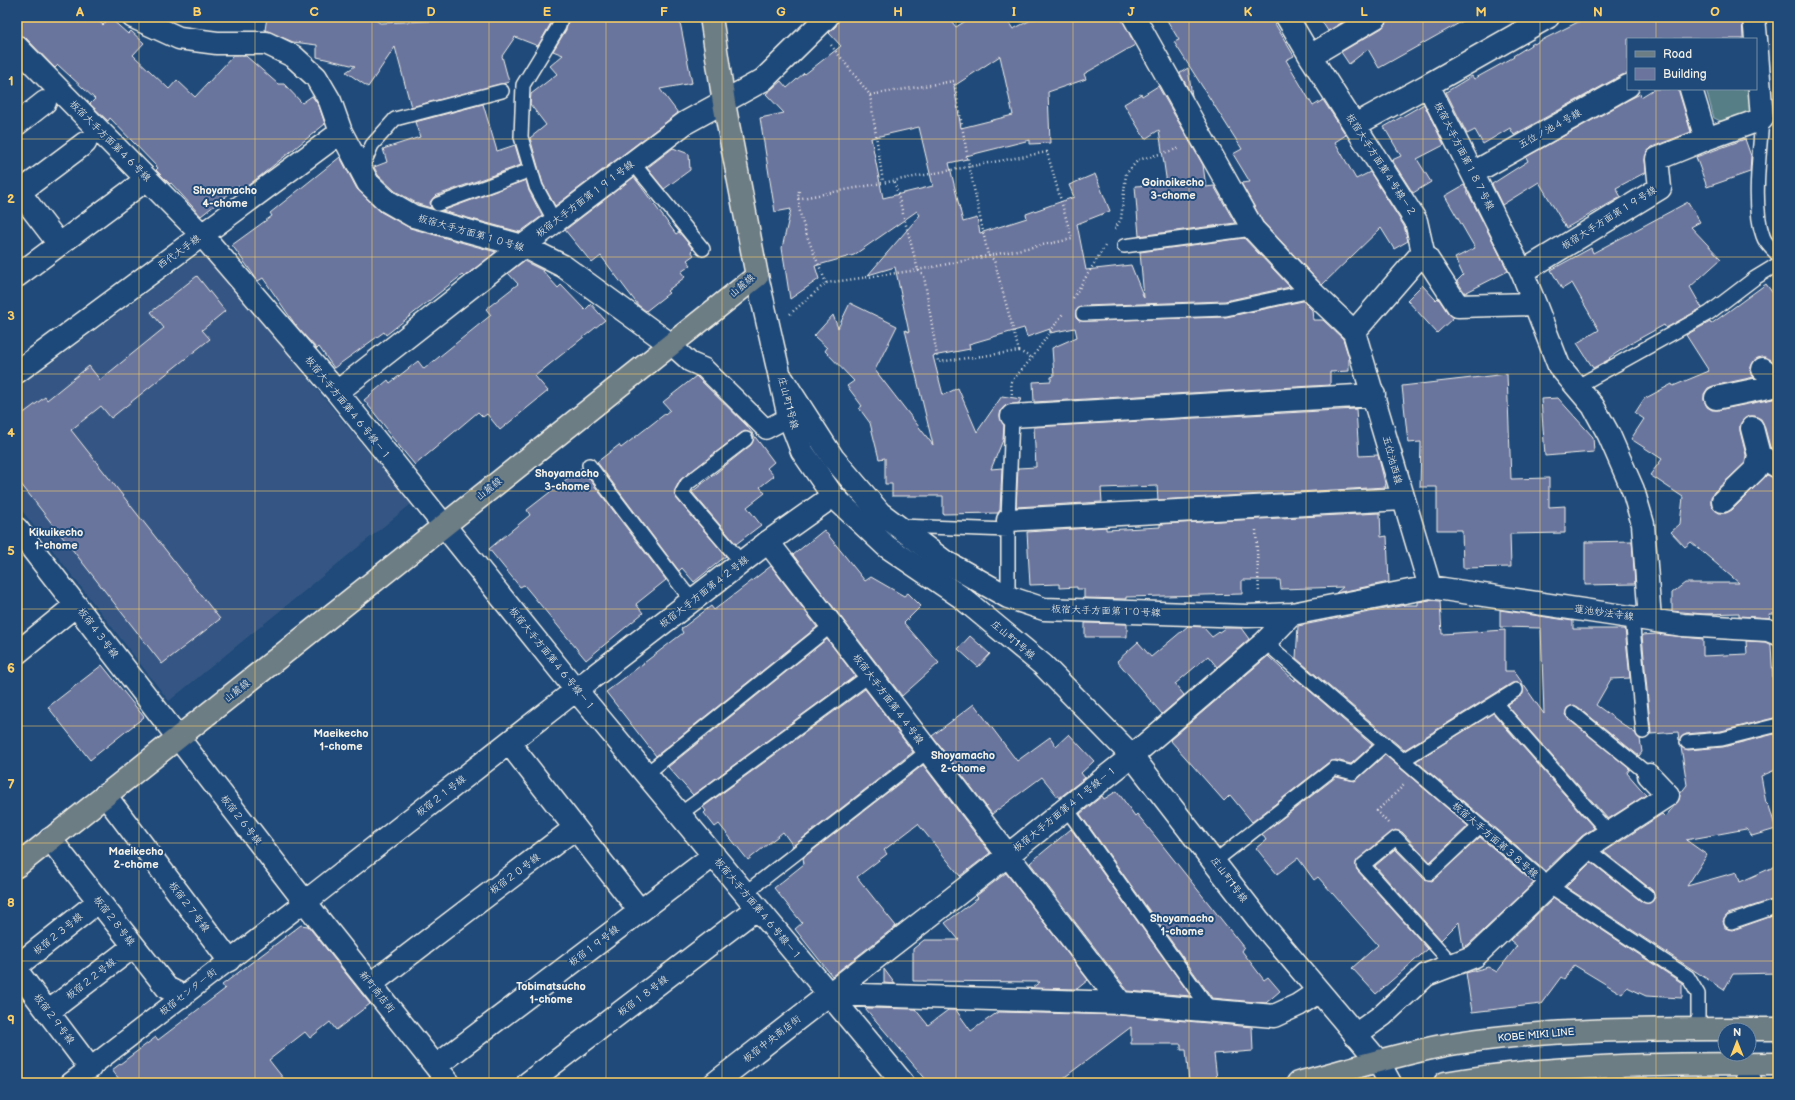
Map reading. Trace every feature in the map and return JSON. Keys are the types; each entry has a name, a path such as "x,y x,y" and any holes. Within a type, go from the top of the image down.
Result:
{"main road":[{"name":"山麓線","path":"17,866 757,276 724,103 711,17"},
{"name":"KOBE MIKI LINE","path":"1298,1083 1378,1061 1456,1044 1541,1033 1778,1029"},
{"path":"1445,1083 1503,1074 1576,1068 1747,1074 1778,1064"}],"street":[{"name":"板宿大手方面第１０号線","path":"133,17 179,38 217,43 266,43 293,56 316,77 330,101 341,132 368,183 386,200 413,216 523,246 563,266 670,344 690,362 704,368 766,429 789,417"},
{"path":"1134,17 1253,229 1311,291 1354,332 1423,252"},
{"name":"板宿大手方面第４号線－２","path":"1287,17 1310,56 1416,221 1423,252 1458,306 1535,304"},
{"path":"1310,56 1376,17"},
{"path":"1355,124 1428,85 1548,17"},
{"path":"1754,17 1756,38"},
{"name":"板宿大手方面第１９１号線","path":"337,392 523,246 685,123 724,103 763,80 822,22"},
{"name":"板宿大手方面第４６号線","path":"17,47 202,235"},
{"path":"1757,52 1762,120"},
{"name":"板宿大手方面第１８７号線","path":"1428,85 1522,272 1535,304"},
{"name":"五位ノ池４号線","path":"1473,173 1627,87"},
{"path":"1691,90 1706,139"},
{"path":"17,124 45,102"},
{"name":"板宿大手方面第１９号線","path":"1522,272 1660,188 1657,159 1706,139 1762,120"},
{"name":"西代大手線","path":"17,372 341,132"},
{"path":"60,244 21,197 85,143"},
{"path":"17,276 147,179"},
{"name":"板宿大手方面第４６号線－１","path":"202,235 337,392 576,690 901,1082"},
{"name":"庄山町1号線","path":"757,276 789,417 802,451 833,496 886,546 961,597 1043,665 1132,756 1215,861 1258,919 1318,992 1378,1061 1390,1083"},
{"path":"1535,304 1559,366 1593,406 1610,435 1633,490 1643,524 1641,618"},
{"name":"五位池西線","path":"1354,332 1430,587"},
{"name":"板宿大手方面第１０号線","path":"780,376 833,458 880,513 944,561 1008,598 1044,609 1247,616 1292,614 1430,587"},
{"path":"1716,398 1778,385"},
{"path":"1012,416 1374,395"},
{"path":"1723,501 1756,469 1759,455 1752,428"},
{"path":"1759,455 1778,467"},
{"name":"板宿大手方面第４２号線","path":"576,690 768,542 833,496"},
{"path":"1008,525 1403,499"},
{"name":"板宿４３号線","path":"17,529 177,738"},
{"name":"板宿大手方面第４４号線","path":"768,542 1121,1003"},
{"name":"蓮池妙法寺線","path":"1430,587 1682,625 1768,630 1778,634"},
{"path":"17,653 76,605"},
{"name":"板宿大手方面第４１号線－１","path":"829,994 1132,756 1265,642 1292,614"},
{"name":"板宿２１号線","path":"305,902 576,690"},
{"name":"板宿２６号線","path":"177,738 305,902"},
{"path":"509,743 640,911"},
{"path":"1355,1035 1383,1015 1426,976 1475,956 1587,849 1668,795 1649,775"},
{"name":"板宿２７号線","path":"105,795 229,960"},
{"name":"板宿２０号線","path":"371,984 575,828"},
{"name":"板宿２８号線","path":"50,839 167,988 183,996"},
{"name":"板宿１９号線","path":"443,1075 640,911 714,855"},
{"name":"板宿２３号線","path":"17,966 99,901"},
{"name":"板宿１８号線","path":"528,1083 751,901"},
{"name":"板宿センター街","path":"70,1083 305,902"},
{"name":"新町商店街","path":"305,902 443,1075"},
{"name":"板宿２２号線","path":"48,1012 134,946"},
{"name":"板宿２９号線","path":"17,971 90,1068"},
{"path":"829,994 1121,1003 1274,1016 1298,1005 1318,992"},
{"name":"板宿中央商店街","path":"715,1083 829,994"}],"lane":[{"path":"555,222 536,187 521,136 523,85 560,26 561,17"},
{"path":"361,170 372,145 396,119 502,91"},
{"path":"1762,120 1758,187 1759,215 1763,237 1778,255"},
{"path":"633,163 703,249"},
{"path":"438,204 531,170"},
{"path":"1124,246 1253,229"},
{"path":"1576,387 1709,313 1755,278 1778,264"},
{"path":"1083,314 1226,309 1311,291"},
{"path":"1008,598 1008,525 1012,416"},
{"path":"742,563 682,493 687,484 746,439"},
{"path":"589,465 692,601"},
{"path":"896,525 1008,525"},
{"path":"1641,618 1643,732"},
{"path":"646,774 832,625"},
{"name":"板宿大手方面第３８号線","path":"1274,649 1550,886 1688,977 1698,994 1698,1030"},
{"path":"680,814 870,675"},
{"path":"1403,760 1516,690"},
{"path":"1495,703 1609,833"},
{"path":"1573,713 1649,775"},
{"path":"1687,742 1722,739 1778,725"},
{"path":"1215,861 1334,768 1353,774 1385,744"},
{"path":"751,901 928,751"},
{"path":"1066,808 1211,1011"},
{"path":"1452,965 1364,865 1396,838 1430,873 1480,826"},
{"path":"1587,849 1647,896"},
{"path":"1731,922 1778,906"}],"path":[{"path":"822,22 870,96 883,182"},
{"path":"870,96 954,81 968,165 988,255 994,260 1018,351"},
{"path":"1114,231 1121,219 1126,174 1138,160 1176,148"},
{"path":"788,316 826,284 918,270 1072,239 1047,152 968,165 798,199"},
{"path":"894,180 918,270 924,276 938,362 1018,351 1032,358"},
{"path":"799,191 798,199 801,218 826,284"},
{"path":"1071,302 1107,243"},
{"path":"1012,382 1032,358 1067,308"},
{"path":"1256,525 1259,589"},
{"path":"1396,838 1396,831 1377,812 1417,772"}],"shaded area":[{"path":"207,256 411,504 169,701 17,504 17,388 195,257"}],"green space":[{"path":"1706,90 1753,90 1755,102 1750,112 1725,123 1714,118"}],"building":[{"path":"17,17 94,17 103,25 110,18 128,34 131,31 144,43 133,55 169,89 177,80 195,97 233,56 246,56 278,84 284,84 302,103 312,96 319,106 325,124 242,190 239,186 201,216 171,183 170,184 156,170 158,168 110,118 108,121 90,104 95,99 58,65 55,68 26,38 17,35"},
{"path":"267,17 371,17 380,23 455,20 466,17 553,17 538,46 515,37 502,56 509,82 411,107 395,47 368,87 346,72 355,66 317,57 317,45 293,42 265,30"},
{"path":"569,17 679,17 692,83 660,89 678,113 555,206 543,184 530,138 546,125 530,104 531,94 557,74 550,66 563,55 553,51 566,30"},
{"path":"839,17 948,17 956,27 972,17 1005,17 1013,29 1037,17 1121,17 1135,45 1084,74 1086,79 1048,92 1050,143 1030,144 1030,140 966,156 967,159 949,163 963,222 977,218 980,233 1027,218 1026,214 1074,197 1069,185 1095,174 1110,211 1077,224 1086,270 1131,265 1144,298 1140,252 1244,238 1290,287 1225,301 1083,306 1076,311 1076,318 1079,321 1226,317 1303,301 1312,310 1313,320 1323,320 1343,339 1349,358 1349,371 1330,372 1330,385 1034,402 1033,382 1051,381 1051,377 1054,376 1052,348 1077,337 1075,328 1050,333 1050,329 1027,337 1024,328 969,344 970,349 933,356 943,395 958,388 977,432 1002,396 1021,399 1019,403 1005,406 1001,410 1000,416 1004,425 1003,440 991,469 1002,468 1000,510 998,513 943,514 943,496 892,496 892,484 885,484 885,458 879,459 870,423 859,408 862,406 847,386 854,381 825,351 827,348 814,336 833,315 838,328 850,303 897,326 875,370 933,445 905,330 909,332 895,267 868,275 920,215 917,211 854,255 815,266 819,279 790,299 782,248 791,209 775,212 760,118 784,113 766,94 781,81 787,88 804,73 805,74 841,46 829,33 836,26","holes":["1000,56 1013,115 961,128 954,86","919,127 933,186 883,198 871,138"]},
{"path":"1165,17 1271,17 1294,56 1286,60 1313,106 1323,100 1346,135 1335,142 1356,179 1370,172 1404,226 1408,241 1394,249 1381,228 1322,285 1263,222 1241,183 1250,182 1233,154 1242,149 1174,42 1179,40"},
{"path":"1319,17 1351,17 1328,31"},
{"path":"1388,17 1470,17 1379,68 1368,49 1349,64 1341,52 1382,28 1387,23"},
{"path":"1588,17 1742,17 1743,38 1627,38 1627,74 1622,75 1514,135 1510,128 1483,144 1475,130 1467,134 1446,92 1472,76 1474,79 1534,44"},
{"path":"1188,68 1192,96 1180,73"},
{"path":"1158,86 1203,165 1206,187 1214,186 1235,223 1139,236 1135,186 1167,184 1159,130 1145,139 1124,104 1141,94 1142,96"},
{"path":"1652,90 1678,90 1691,132 1652,147 1647,152 1645,160 1646,172 1616,188 1621,197 1566,228 1539,182 1502,205 1492,184 1528,161 1526,157 1628,100 1640,94 1641,97"},
{"path":"483,104 497,151 515,145 521,165 435,196 430,202 431,208 418,204 395,191 378,175 374,167 387,162 383,149 420,137 415,122"},
{"path":"1424,104 1444,145 1417,159 1431,182 1413,193 1392,160 1401,156 1384,127"},
{"path":"1745,139 1751,156 1750,172 1707,187 1696,157"},
{"path":"673,148 689,154 690,170 664,189 647,168"},
{"path":"340,157 357,189 381,212 410,228 496,252 464,277 462,275 386,335 384,332 334,368 319,347 317,349 297,327 263,278 258,281 232,245 272,216 270,213"},
{"path":"634,177 676,234 679,232 693,249 691,251 694,255 687,260 691,265 681,272 685,277 667,291 669,293 646,311 638,305 601,256 592,263 565,230"},
{"path":"526,180 529,191 542,216 520,232 442,211"},
{"path":"1464,185 1508,271 1465,293 1457,281 1463,275 1455,258 1475,248 1445,196"},
{"path":"1688,202 1700,222 1691,227 1721,259 1690,287 1702,308 1666,328 1664,325 1626,346 1609,358 1610,359 1593,368 1577,343 1599,330 1572,283 1562,289 1551,270 1591,248 1593,253"},
{"path":"524,261 542,270 558,288 561,285 585,310 591,304 605,320 535,376 548,391 500,430 487,414 483,417 478,412 415,465 386,430 387,429 364,400 388,380 390,383 418,361 424,369 491,315 486,309 518,284 508,273"},
{"path":"197,276 225,311 202,330 210,339 111,418 101,406 71,430 220,619 162,664 17,479 17,418 45,397 47,400 89,366 100,380 164,328 151,312"},
{"path":"1766,284 1778,300 1778,365 1765,357 1758,358 1754,361 1751,367 1751,373 1754,377 1708,388 1704,394 1704,400 1707,407 1712,410 1718,410 1778,398 1778,452 1770,447 1761,419 1755,416 1749,416 1744,419 1740,424 1740,431 1746,455 1745,463 1714,492 1711,497 1711,504 1719,513 1726,513 1732,510 1767,475 1778,479 1778,614 1769,614 1770,618 1739,616 1739,613 1703,614 1672,611 1672,593 1685,583 1739,583 1691,542 1685,547 1671,532 1680,524 1683,497 1650,475 1662,459 1631,439 1644,419 1635,413 1644,399 1672,384 1673,386 1709,371 1686,335 1710,322 1711,324"},
{"path":"1422,285 1436,300 1438,298 1448,313 1454,317 1437,333 1407,300"},
{"path":"1507,374 1511,479 1549,478 1549,507 1565,506 1565,533 1510,534 1511,567 1463,568 1462,530 1437,530 1437,487 1420,487 1421,442 1408,443 1402,386"},
{"path":"696,376 747,426 774,462 767,468 774,476 760,487 765,493 747,507 761,525 736,544 692,492 751,445 754,438 752,434 745,431 741,433 680,480 675,490 676,498 726,556 694,582 682,568 679,571 597,462 619,445 621,448 670,410 663,402"},
{"path":"1558,398 1593,437 1594,452 1545,456 1541,399"},
{"path":"1356,409 1359,456 1378,455 1386,487 1158,500 1157,486 1101,488 1102,502 1016,507 1018,468 1036,467 1034,427"},
{"path":"581,468 666,580 636,604 643,613 586,660 524,585 520,587 489,549 530,515 527,510"},
{"path":"1380,513 1381,537 1387,536 1389,582 1336,593 1343,587 1281,589 1280,580 1242,580 1242,594 1126,597 1126,599 1084,598 1084,589 1077,589 1077,587 1059,588 1059,584 1030,585 1027,532 1106,527 1106,530 1160,527 1160,524"},
{"path":"824,530 865,581 871,577 904,596 908,593 921,606 904,623 939,663 902,696 793,555"},
{"path":"1632,541 1635,584 1585,585 1585,542"},
{"path":"771,566 817,627 656,756 606,692 683,633 681,629 711,606 714,610"},
{"path":"1430,600 1440,601 1442,634 1505,630 1505,671 1514,671 1544,714 1541,628 1500,627 1500,610 1573,621 1573,629 1625,629 1630,678 1611,679 1596,705 1635,733 1640,739 1642,752 1639,756 1574,705 1567,708 1565,715 1630,769 1627,773 1646,795 1608,819 1507,705 1523,694 1523,686 1519,683 1512,683 1404,750 1296,658 1298,626 1405,605 1418,605 1418,602"},
{"path":"1085,623 1127,624 1127,637 1085,637"},
{"path":"1188,626 1203,627 1212,637 1225,628 1241,628 1249,639 1217,667 1208,656 1175,684 1184,695 1162,714 1117,661 1138,642 1151,657"},
{"path":"1656,634 1703,639 1703,656 1747,654 1746,641 1765,642 1771,645 1773,680 1778,691 1778,717 1721,731 1686,734 1679,740 1678,732 1651,734 1642,635"},
{"path":"970,636 990,654 978,667 958,649"},
{"path":"827,639 855,676 693,795 668,767"},
{"path":"1268,656 1295,681 1295,678 1372,745 1351,764 1336,760 1329,762 1252,822 1230,795 1224,801 1170,740"},
{"path":"102,665 144,717 90,760 48,707"},
{"path":"865,689 913,752 793,846 783,832 748,860 719,824 715,827 704,813 706,811 703,807"},
{"path":"974,704 1017,761 1050,737 1056,746 1069,734 1094,761 1081,773 1085,778 1059,798 1042,777 992,814 932,736"},
{"path":"1493,713 1594,828 1582,836 1545,871 1416,761"},
{"path":"1778,733 1778,769 1761,776 1766,803 1769,806 1776,829 1752,836 1746,829 1686,840 1707,855 1687,886 1737,872 1740,882 1778,865 1778,898 1728,914 1723,921 1725,928 1733,930 1778,914 1778,973 1733,974 1724,990 1566,887 1591,862 1642,902 1650,903 1655,898 1652,890 1604,852 1662,814 1665,817 1679,800 1680,794 1687,785 1681,747 1688,750 1723,747"},
{"path":"1385,755 1468,826 1430,862 1402,832 1395,830 1356,862 1357,870 1428,949 1376,994 1352,968 1378,945 1318,877 1314,880 1298,858 1277,874 1256,848 1266,840 1262,834 1336,777 1355,781"},
{"path":"923,765 990,853 960,876 918,824 884,850 887,854 857,877 896,926 832,976 795,929 802,923 774,888 804,864 803,858"},
{"path":"1117,791 1135,816 1137,814 1244,948 1242,951 1264,980 1268,977 1280,991 1266,1003 1212,998 1080,814 1102,796 1104,799"},
{"path":"1071,829 1191,996 1128,991 1030,863"},
{"path":"1480,837 1534,883 1468,945 1463,947 1459,922 1441,940 1375,866 1395,849 1424,879 1432,881"},
{"path":"1006,873 1088,980 1077,989 1032,988 1040,982 913,981 913,949 924,940 959,940 945,923 978,898 976,896"},
{"path":"1554,898 1682,983 1682,998 1646,996 1627,987 1622,994 1574,965 1564,979 1561,977 1541,1004 1472,1012 1466,973 1488,967 1497,972 1517,946 1510,940"},
{"path":"301,925 308,926 370,1004 336,1030 330,1022 310,1038 305,1032 269,1060 287,1083 122,1083 112,1070 156,1037 158,1040 225,989 222,985"},
{"path":"884,969 895,984 884,983"},
{"path":"865,1008 915,1009 928,1025 948,1010 956,1010 971,1031 998,1012 1120,1015 1252,1027 1253,1051 1214,1054 1217,1079 1189,1082 1186,1050 1181,1050 1181,1044 1131,1044 1131,1027 1057,1083 929,1083"}],"district":[{"name":"Goinoikecho 3-chome","path":"1173,188"},
{"name":"Shoyamacho 4-chome","path":"225,196"},
{"name":"Shoyamacho 3-chome","path":"567,479"},
{"name":"Kikuikecho 1-chome","path":"56,538"},
{"name":"Maeikecho 1-chome","path":"341,739"},
{"name":"Shoyamacho 2-chome","path":"963,761"},
{"name":"Maeikecho 2-chome","path":"136,857"},
{"name":"Shoyamacho 1-chome","path":"1182,924"},
{"name":"Tobimatsucho 1-chome","path":"551,992"}]}
